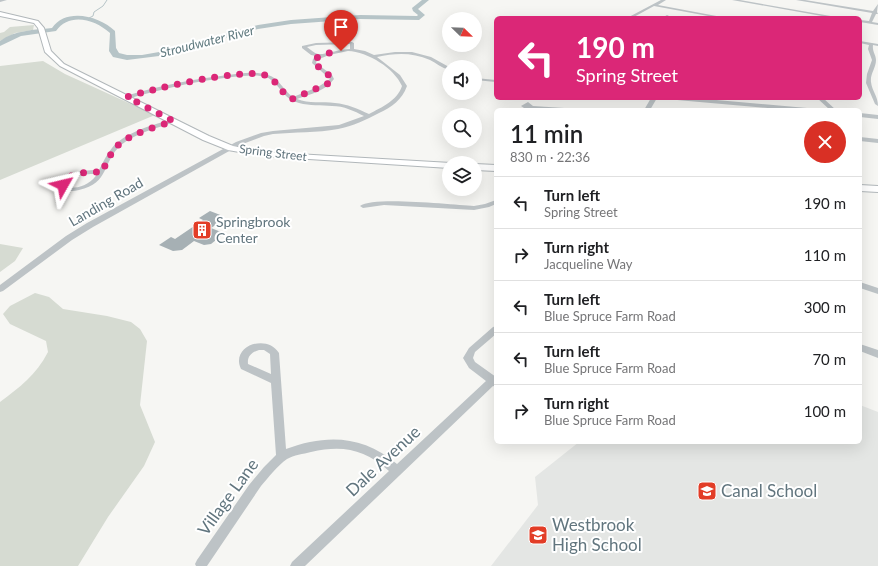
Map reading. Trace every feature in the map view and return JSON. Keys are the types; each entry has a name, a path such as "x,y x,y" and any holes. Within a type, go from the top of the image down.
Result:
{"main road":[{"name":"Spring Street","path":"0,14 36,22 42,31 45,47 53,58 73,71 206,138 231,148 262,154 442,165"},
{"path":"482,167 494,168"},
{"path":"862,188 878,188"}],"street":[{"path":"0,1 6,0"},
{"path":"633,16 664,0"},
{"path":"734,0 828,16"},
{"path":"798,0 877,13"},
{"path":"830,5 834,0"},
{"path":"654,5 711,16"},
{"path":"870,23 877,13 878,6"},
{"path":"862,21 878,24"},
{"path":"862,42 878,45"},
{"path":"352,50 352,43 316,44 304,47 313,54 319,56 352,50 365,52 373,57 397,52 407,52 428,58 442,66"},
{"path":"871,44 870,49 874,58 867,78 878,104"},
{"path":"292,99 322,88 331,82 332,79 330,76 314,63 315,59 319,56"},
{"name":"Landing Road","path":"0,289 69,238 90,225 245,140 265,134 331,129 347,125 398,100 405,88 404,82 394,70 373,57"},
{"path":"870,71 878,72"},
{"path":"127,97 150,90 208,79 254,74 270,78 285,95 292,99 302,102 341,106 368,116"},
{"path":"482,80 494,81"},
{"path":"699,100 785,108"},
{"path":"822,100 831,108"},
{"path":"532,107 543,108"},
{"path":"862,115 878,117"},
{"path":"102,172 75,175 66,180 63,185 65,188 70,189 85,188 96,181 102,172 114,149 120,144 133,137 173,121"},
{"path":"862,139 878,141"},
{"path":"363,206 384,203 474,208 487,206 494,203"},
{"path":"862,286 878,291"},
{"path":"494,331 472,350 468,358 472,365 494,381"},
{"path":"862,348 878,354"},
{"path":"276,381 281,457"},
{"name":"Dale Avenue","path":"296,566 494,383"},
{"name":"Village Lane","path":"201,564 257,483 281,457 313,446 325,444 348,444 369,450 388,462 397,471"}],"shaded area":[{"path":"34,25 33,30 15,33 0,41 0,33 4,32 10,27"},
{"path":"43,61 65,74 155,115 0,180 0,66"},
{"path":"0,244 23,248 15,261 0,272"},
{"path":"35,293 49,297 63,309 107,316 131,322 140,329 147,341 140,405 155,442 144,466 108,517 78,566 0,566 0,402 21,386 33,374 48,352 46,341 10,324 3,314 10,306"},
{"name":"Canal School","path":"862,406 878,412 878,566 491,566 538,505 535,477 576,444 862,444"}],"building":[{"name":"Springbrook Center","path":"210,211 223,216 222,221 211,228 221,232 221,236 211,244 204,245 194,241 182,250 173,251 159,245 171,237 175,239 203,220 199,218"}],"waterway":[{"path":"89,18 93,16 94,12 103,6 107,0"},
{"name":"Stroudwater River","path":"0,44 19,35 54,30 66,20 84,18 100,22 113,32 113,51 116,55 142,57 178,50 243,31 274,24 360,17 419,18 422,15 415,10 415,8 426,0"}],"place":[{"name":"Springbrook Center","path":"202,230"},
{"name":"Canal School","path":"707,491"},
{"name":"Westbrook High School","path":"538,535"}],"route":[{"path":"63,185 66,180 75,175 102,172 114,149 120,144 127,139 173,121 127,97 150,90 215,78 254,74 270,78 288,98 292,99 322,88 329,83 332,80 331,77 315,64 314,61 322,55 341,51"}]}
